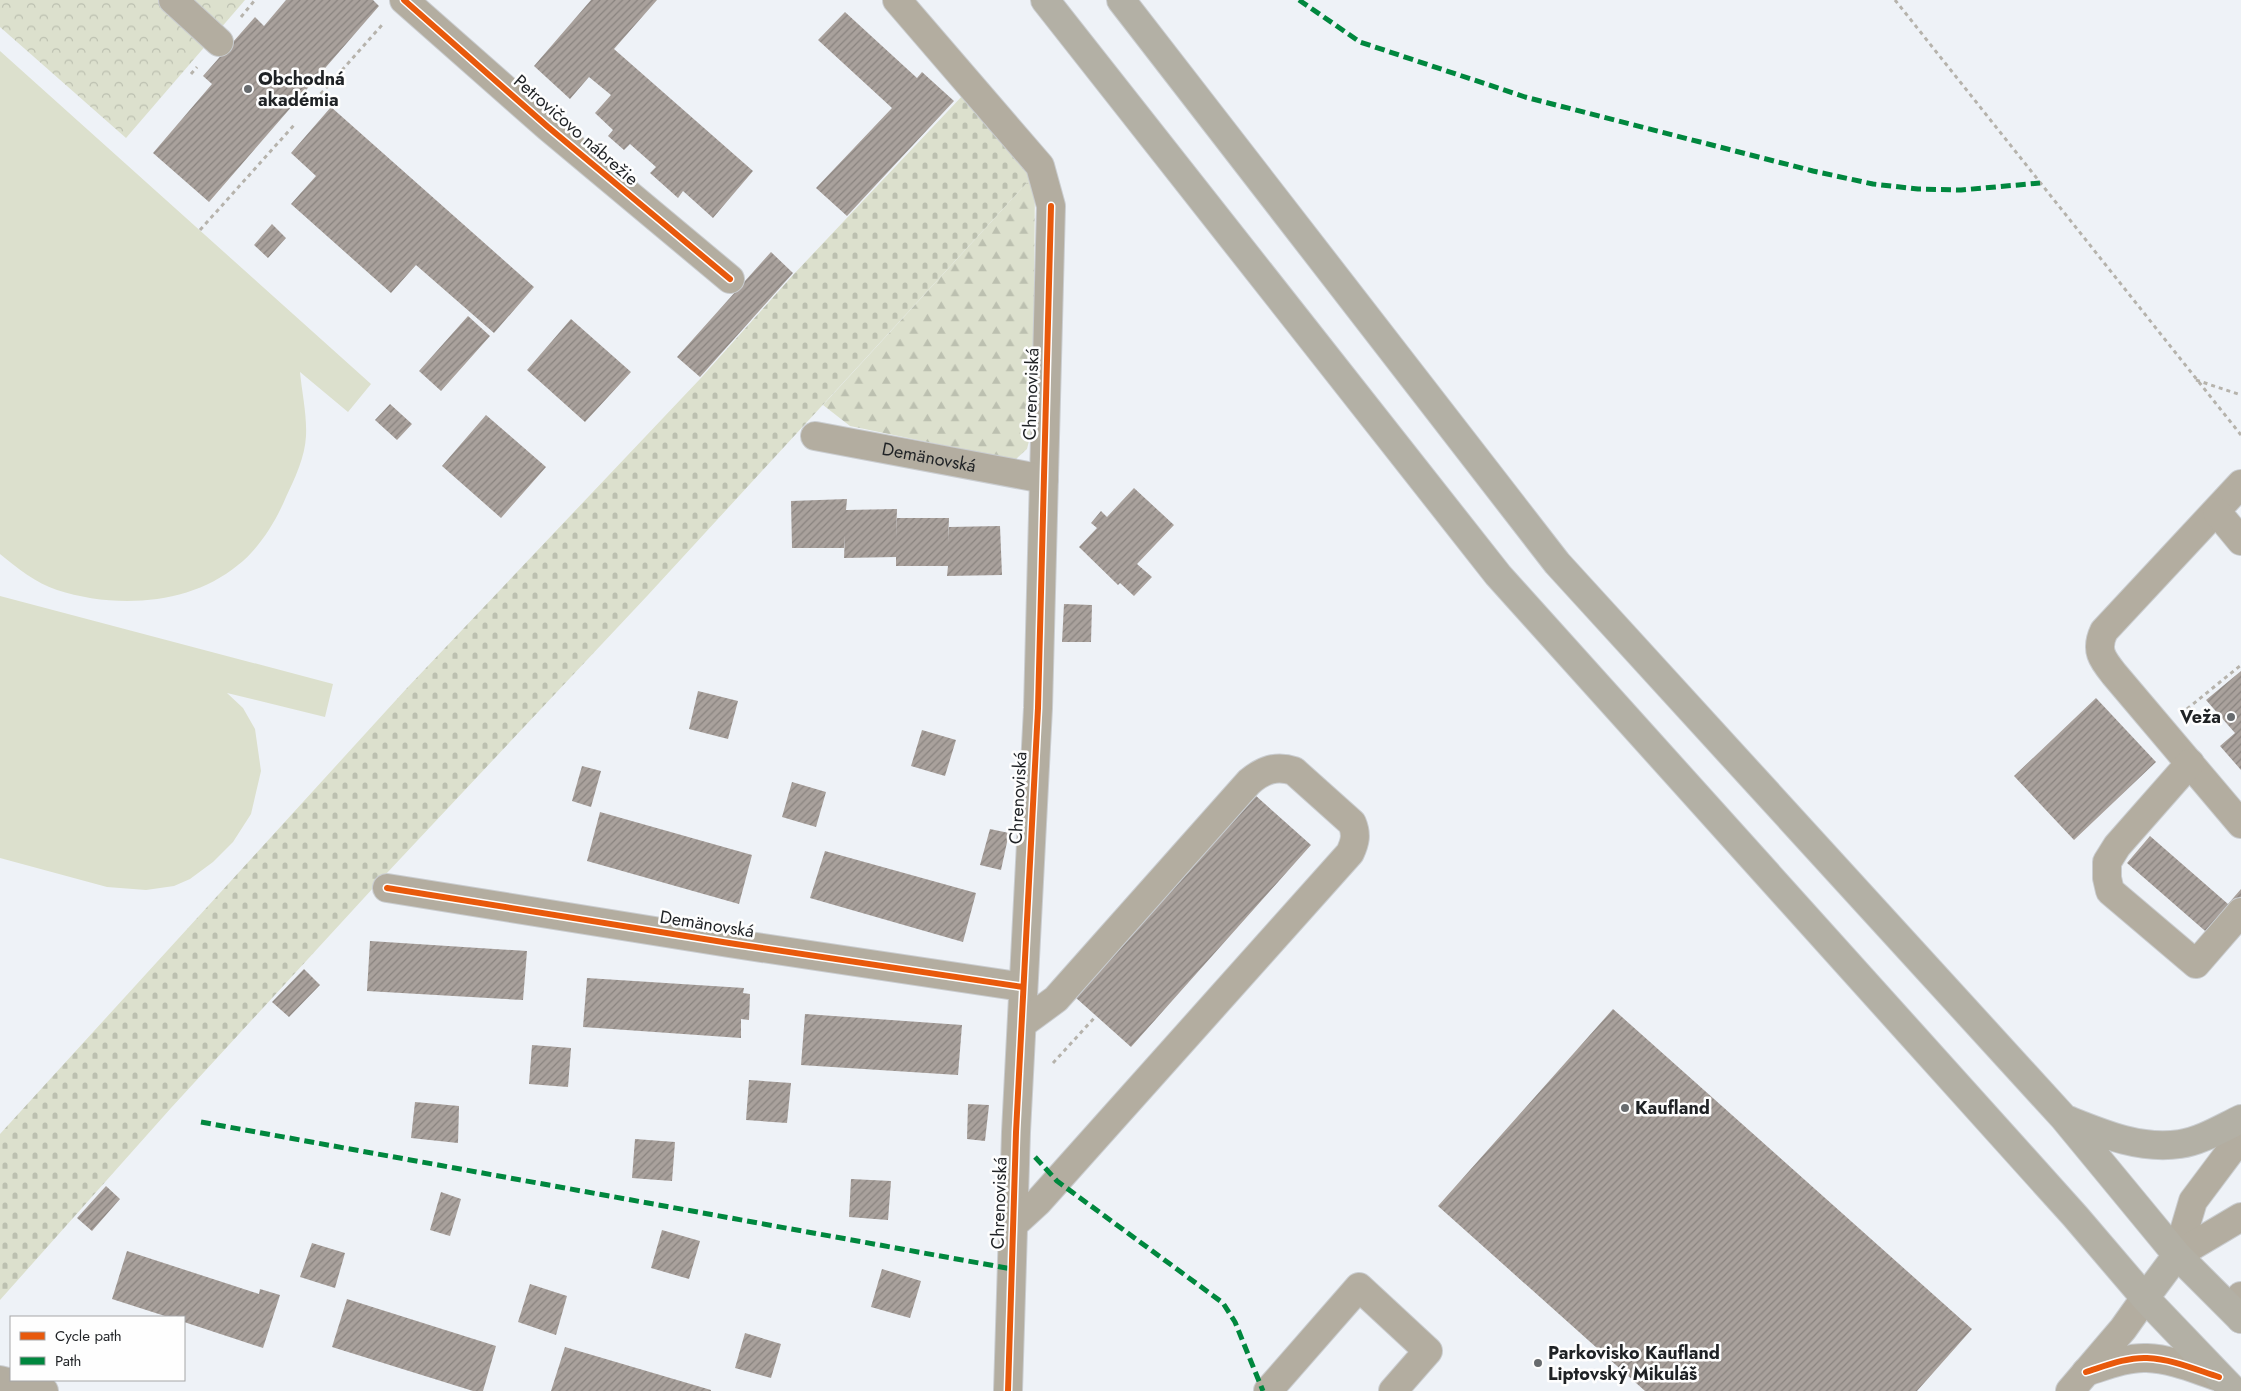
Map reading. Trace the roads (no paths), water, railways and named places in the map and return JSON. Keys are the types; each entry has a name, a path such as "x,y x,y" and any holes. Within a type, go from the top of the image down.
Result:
{"main road":[{"path":"1045,0 1498,575 2075,1216 2146,1298 2226,1384"},
{"path":"1121,0 1557,563 2064,1118 2177,1254 2241,1319"},
{"path":"2064,1118 2125,1141 2152,1144 2180,1144 2241,1119"},
{"path":"2146,1298 2177,1254"}],"street":[{"path":"173,0 219,42"},
{"name":"Petrovičovo nábrežie","path":"404,0 548,127 730,279"},
{"name":"Chrenoviská","path":"897,0 1040,166 1051,206 1038,708 1013,1225 1008,1391"},
{"name":"Demänovská","path":"815,436 1044,479"},
{"path":"2241,484 2217,512 2104,631 2100,640 2099,651 2102,660 2241,824"},
{"path":"2217,512 2241,541"},
{"path":"2190,763 2117,846 2107,862 2107,878 2110,892 2196,964 2241,912"},
{"path":"1013,1225 1038,1202 1350,853 1355,843 1356,833 1352,823 1294,771 1283,767 1272,768 1259,773 1056,999 1022,1024"},
{"name":"Demänovská","path":"387,888 1024,987"},
{"path":"2177,1254 2193,1201 2241,1137"},
{"path":"2177,1254 2241,1217"},
{"path":"1268,1391 1359,1287 1428,1351 1393,1391"},
{"path":"2241,1296 2241,1319"},
{"path":"2078,1381 2123,1329 2146,1298"},
{"path":"2078,1381 2122,1362 2147,1358 2173,1362 2226,1384"},
{"path":"0,1380 44,1391"}],"place":[{"name":"Obchodná akadémia","path":"248,89"},
{"name":"Veža","path":"2231,717"},
{"name":"Kaufland","path":"1625,1108"},
{"name":"Parkovisko Kaufland Liptovský Mikuláš","path":"1538,1363"}]}
